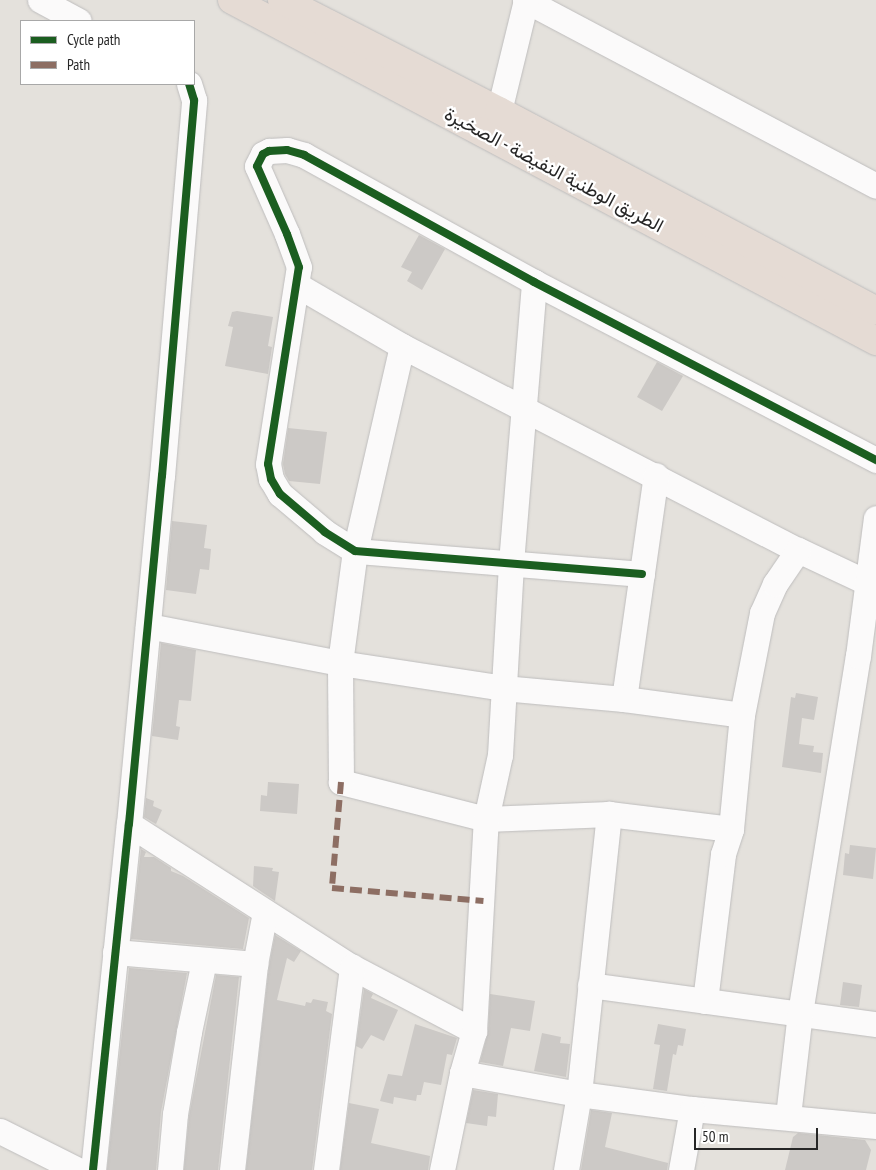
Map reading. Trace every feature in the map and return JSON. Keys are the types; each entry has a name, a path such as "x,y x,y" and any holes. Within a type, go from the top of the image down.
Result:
{"highway":[{"name":"الطريق الوطنية النفيضة - الصخيرة","path":"232,0 876,342"},
{"name":"الطريق الوطنية النفيضة - الصخيرة","path":"282,0 500,111 876,311"}],"street":[{"path":"40,0 77,20"},
{"path":"500,111 526,0 876,186"},
{"path":"93,1170 130,824 148,626 194,100 189,85"},
{"path":"642,574 355,551 325,532 280,494 268,471 269,450 297,285 298,267 294,253 257,166 259,160 268,150 287,150 304,155 534,282 876,460"},
{"path":"442,1170 462,1073 474,1031 486,819 500,755 511,563 534,282"},
{"path":"297,285 402,346 656,475 798,550 866,582"},
{"path":"402,346 355,551 340,663 341,782 486,819 609,814 731,829"},
{"path":"624,699 656,475"},
{"path":"788,1116 800,1013 867,658 866,582 876,518"},
{"path":"705,1001 723,854 731,829 742,715 762,613 775,584 798,550"},
{"path":"148,626 340,663 503,688 624,699 742,715"},
{"path":"566,1170 579,1094 609,814"},
{"path":"130,824 352,967 474,1031"},
{"path":"232,1170 255,964 264,912"},
{"path":"115,952 255,964"},
{"path":"170,1170 175,1114 188,1032 204,961"},
{"path":"326,1170 352,967"},
{"path":"590,985 876,1024"},
{"path":"462,1073 579,1094 692,1109 788,1116 876,1126"},
{"path":"681,1170 692,1109"},
{"path":"0,1131 78,1170"}],"building":[{"path":"419,235 445,249 422,290 407,281 412,272 401,267"},
{"path":"237,311 273,317 268,346 272,347 268,374 225,366 233,327 228,326 232,312"},
{"path":"657,362 683,376 662,411 637,397"},
{"path":"288,428 327,432 320,484 289,481 285,474 283,464"},
{"path":"172,521 207,525 204,548 211,549 209,570 200,569 196,594 166,590"},
{"path":"161,643 196,650 191,701 179,700 176,726 180,727 178,740 152,736"},
{"path":"796,693 818,697 814,720 802,718 799,744 814,746 813,752 823,753 821,773 782,767 791,697 795,698"},
{"path":"268,782 299,784 297,814 260,811 261,795 267,796"},
{"path":"146,798 154,801 153,806 162,810 156,824 144,817"},
{"path":"850,845 876,848 873,879 843,875 845,853 849,854"},
{"path":"141,849 146,852 144,857 154,857 171,868 171,871 183,876 249,918 243,949 131,939"},
{"path":"254,866 273,868 272,871 279,872 275,901 253,886"},
{"path":"275,935 301,951 294,962 287,958 277,1000 305,1006 306,1002 311,1003 313,999 328,1002 326,1011 332,1014 312,1170 246,1170 269,966"},
{"path":"129,968 187,973 161,1112 156,1170 107,1170"},
{"path":"216,975 239,977 218,1170 184,1170 189,1116"},
{"path":"843,982 862,985 859,1007 840,1005"},
{"path":"364,989 373,994 371,998 398,1010 384,1041 371,1035 362,1049 356,1046"},
{"path":"490,994 535,1001 530,1031 511,1028 503,1066 480,1062 488,1032"},
{"path":"415,1024 457,1038 452,1055 447,1054 441,1085 424,1082 421,1095 417,1095 416,1101 394,1097 393,1104 380,1101 388,1074 402,1076"},
{"path":"658,1024 686,1029 683,1046 678,1045 676,1055 673,1054 667,1091 653,1089 660,1045 654,1044"},
{"path":"542,1033 561,1037 560,1043 570,1044 566,1077 534,1071"},
{"path":"473,1090 498,1094 496,1117 488,1116 487,1126 466,1123"},
{"path":"349,1103 379,1109 371,1143 430,1156 428,1170 340,1170"},
{"path":"591,1110 612,1113 605,1147 668,1163 667,1170 581,1170"},
{"path":"798,1133 865,1140 871,1150 866,1170 785,1170 793,1137"}],"marked path":[{"path":"341,782 332,888 483,901"}],"cycle path":[{"path":"93,1170 129,824 162,476 194,100 189,85"},
{"path":"642,574 355,551 325,532 280,494 271,479 268,464 299,267 287,234 257,166 263,154 269,151 287,150 304,155 534,282 876,460"}]}
